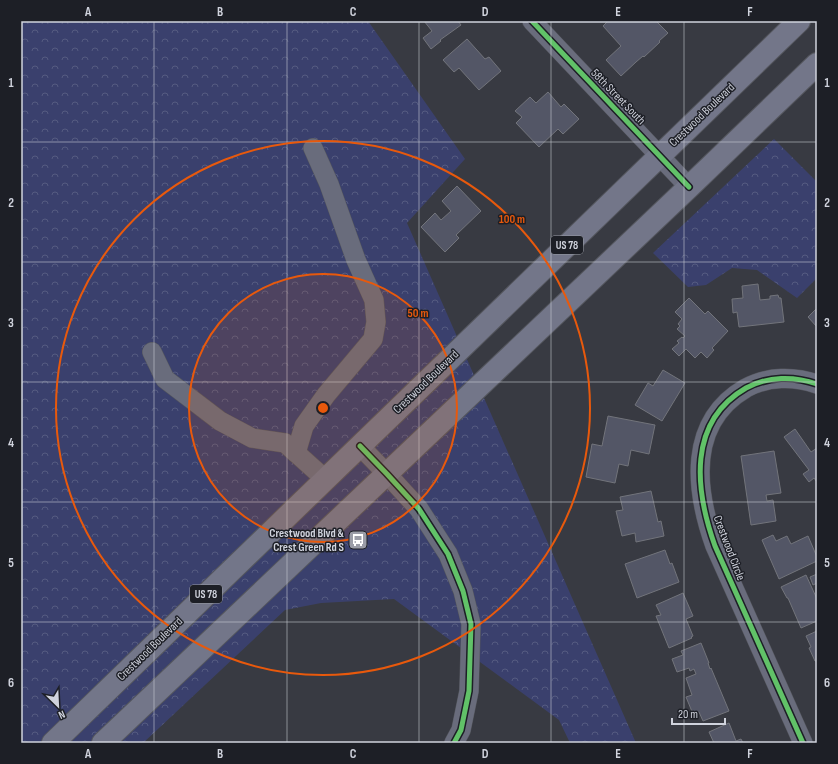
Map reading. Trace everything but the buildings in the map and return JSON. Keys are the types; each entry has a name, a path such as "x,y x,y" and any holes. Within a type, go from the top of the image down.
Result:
{"main road":[{"name":"Crestwood Boulevard","path":"52,743 799,21"},
{"path":"103,743 817,64"}],"street":[{"name":"58th Street South","path":"532,21 689,187"},
{"path":"296,453 304,426 326,394 373,338 376,322 374,300 356,260 329,184 313,148"},
{"path":"152,352 165,379 220,421 252,438 285,443 325,479"},
{"name":"Crestwood Circle","path":"803,743 718,553 704,511 700,476 703,443 708,428 725,404 737,394 757,383 780,378 810,381 817,384"},
{"path":"360,446 418,509 448,554 463,591 472,624 469,691 461,730 454,743"}],"green space":[{"path":"21,21 368,21 465,159 407,223 636,743 570,743 559,720 394,599 321,603 285,610 143,743 21,743"},
{"path":"774,139 817,182 817,278 797,298 757,270 732,268 706,285 688,287 653,253"}],"cycle path":[{"path":"532,21 689,187"},
{"path":"803,743 715,546 708,525 700,480 701,459 705,438 713,419 727,402 746,388 772,379 781,378 808,381 817,384"},
{"path":"360,446 419,509 448,554 463,591 471,624 469,691 461,730 454,743"}],"place":[{"name":"Crestwood Blvd & Crest Green Rd S","path":"358,540"}]}
